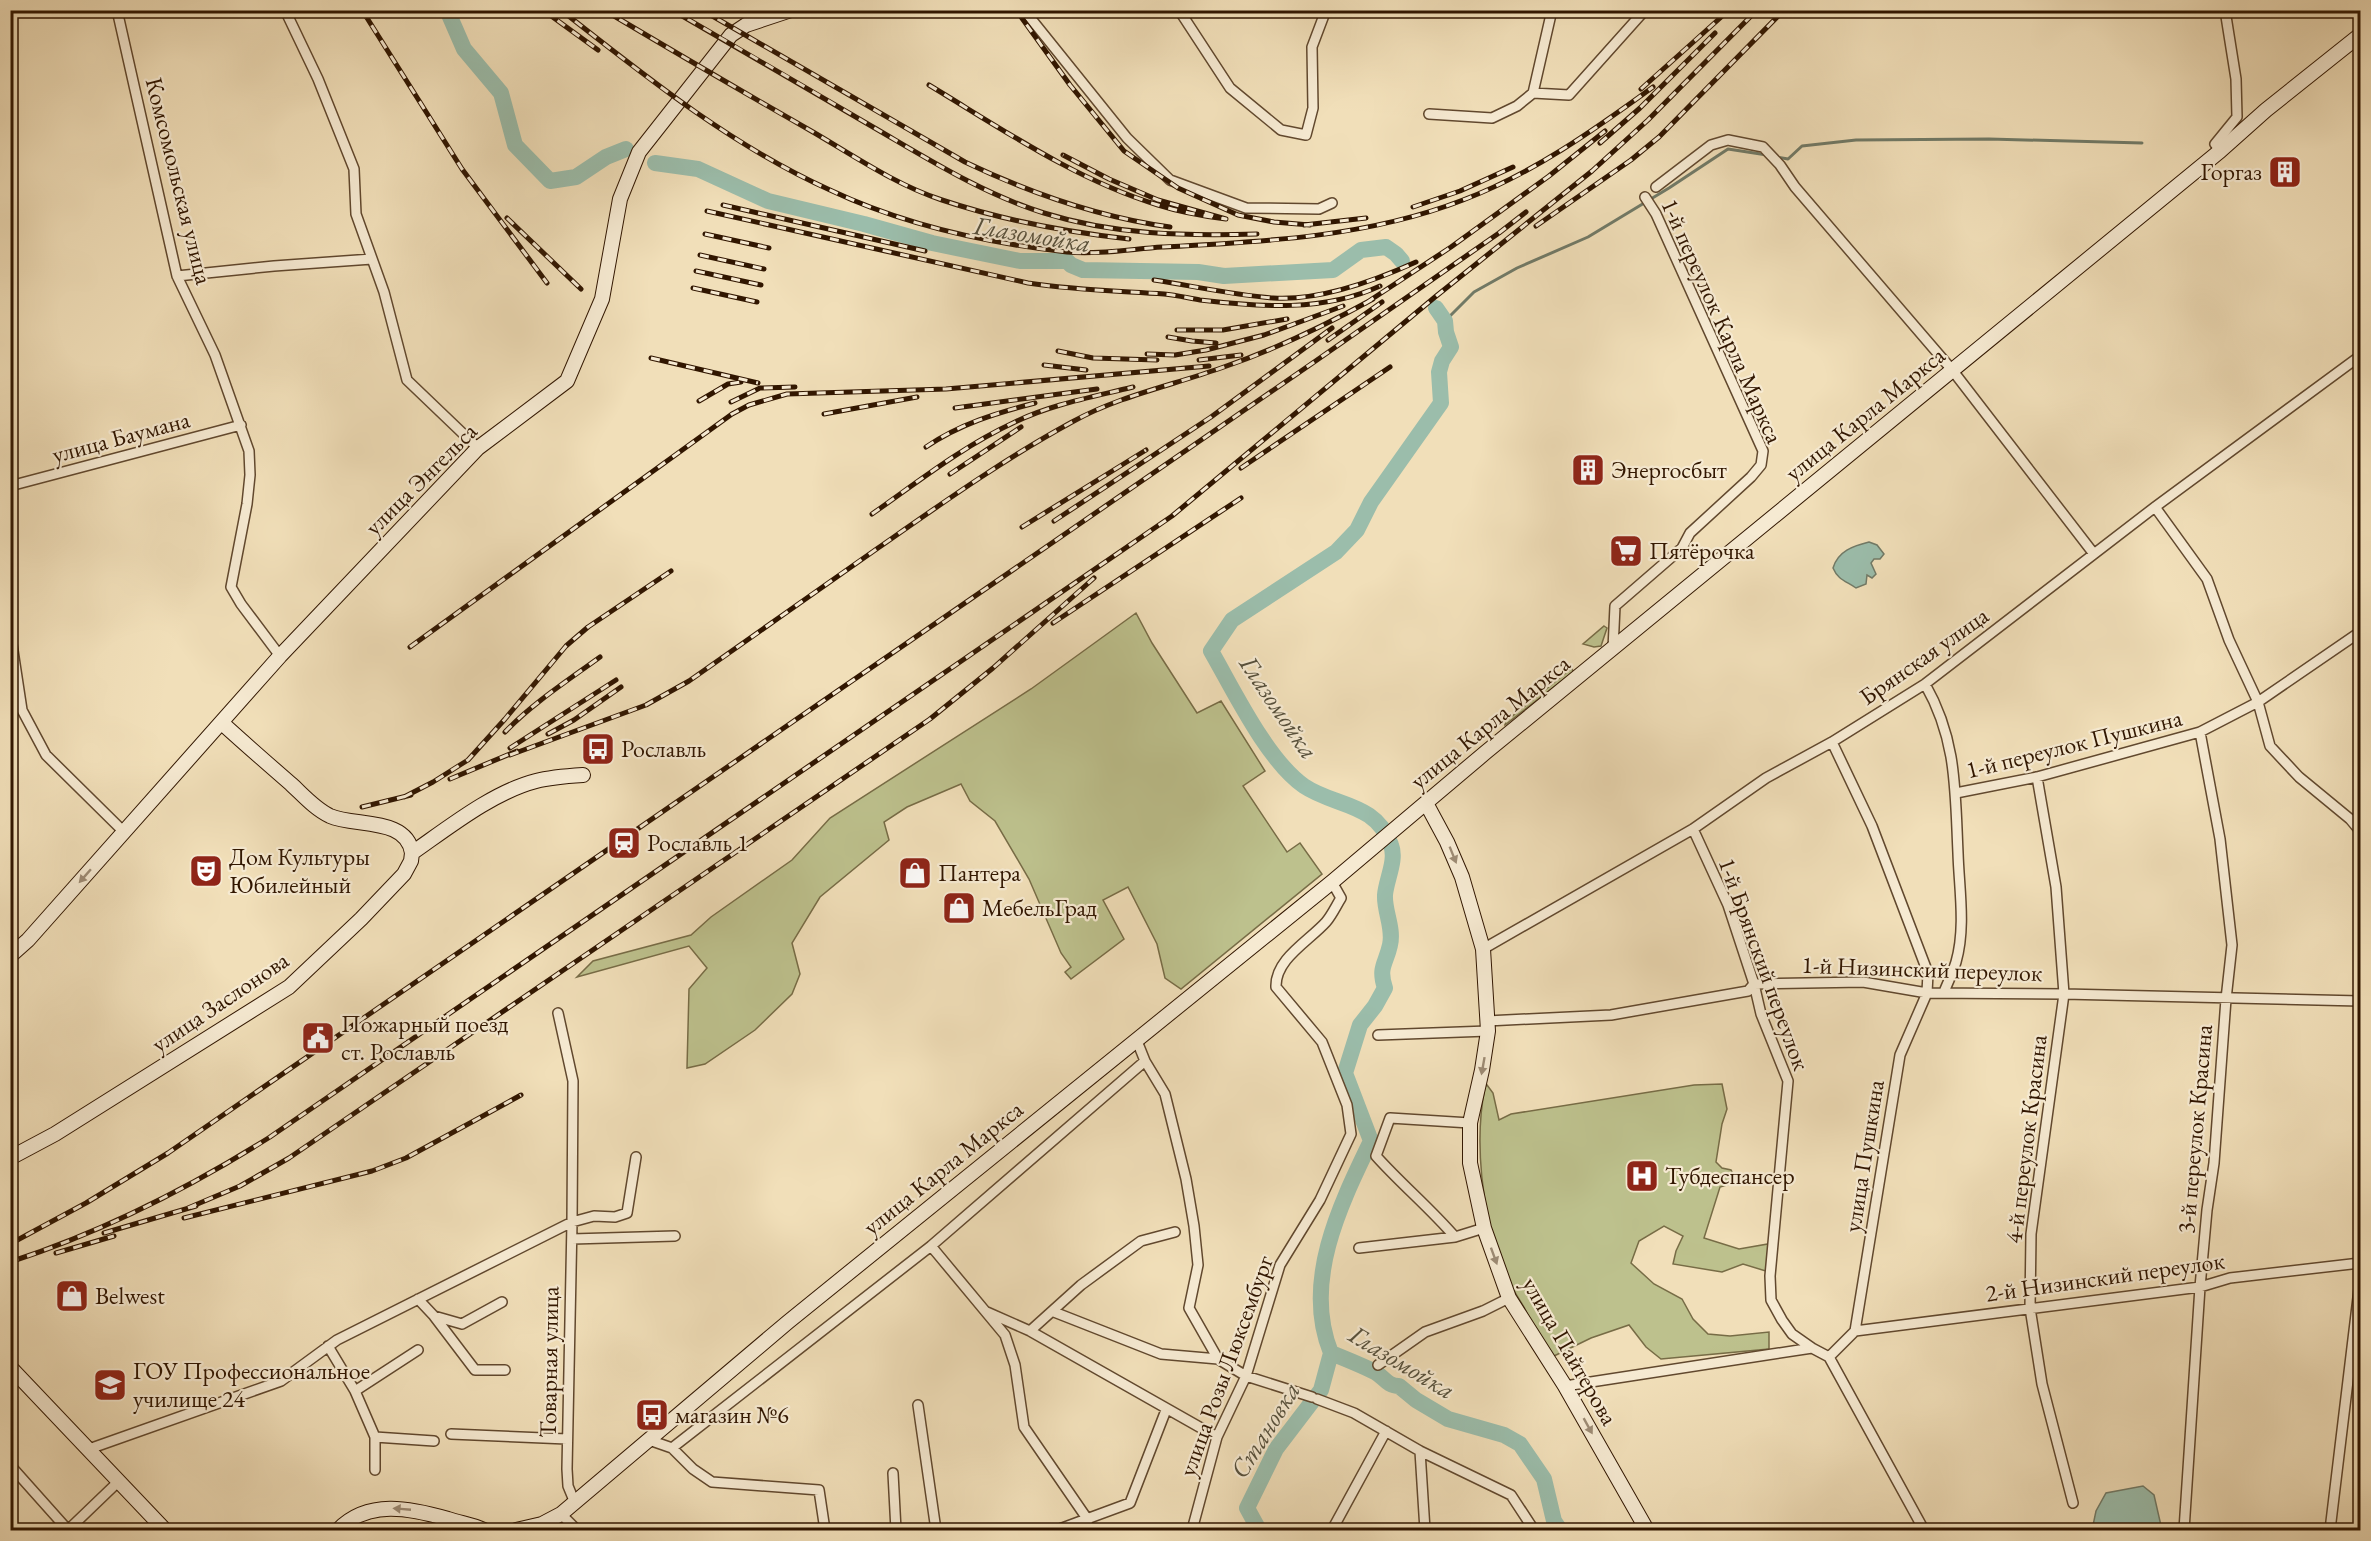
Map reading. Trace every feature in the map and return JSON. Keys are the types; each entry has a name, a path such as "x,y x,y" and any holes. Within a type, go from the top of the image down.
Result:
{"main road":[{"name":"улица Энгельса","path":"10,956 28,940 280,656 478,448 567,381 602,298 620,199 639,152 731,35 746,25 790,10"},
{"name":"улица Карла Маркса","path":"516,1530 531,1528 558,1516 788,1322 1332,882 2220,151 2266,110 2361,35"},
{"path":"222,723 324,813 347,822 371,823 398,832 408,841 412,853"},
{"name":"улица Заслонова","path":"10,1158 65,1127 289,987 361,919 404,874 411,861 412,853 453,824 511,791 537,781 583,775"},
{"name":"улица Пайтерова","path":"1426,803 1447,842 1462,877 1483,949 1488,1026 1482,1070 1470,1123 1470,1163 1484,1228 1509,1298 1565,1386 1647,1530"},
{"path":"10,1367 165,1530"},
{"path":"338,1530 357,1516 370,1510 386,1508 422,1512 482,1529 496,1530"},
{"name":"улица Карла Маркса","path":"548,1530 558,1516"}],"street":[{"name":"Комсомольская улица","path":"117,10 177,276 215,355 249,451 250,475 247,504 231,587 280,656"},
{"path":"285,10 318,79 354,169 356,214 384,292 407,380 478,448"},
{"path":"1024,10 1127,138 1170,180 1246,208 1318,209 1332,203"},
{"path":"1181,12 1230,88 1281,130 1306,135 1313,108 1312,47 1326,10"},
{"path":"1430,114 1492,118 1516,106 1533,93 1552,10"},
{"path":"1533,93 1569,95 1645,10"},
{"path":"2220,151 2215,144 2237,117 2236,79 2225,10"},
{"path":"1656,187 1711,145 1728,140 1749,142 1762,147 1780,165 1795,187 1953,371 2094,554"},
{"name":"1-й переулок Карла Маркса","path":"1613,650 1615,606 1682,548 1690,533 1751,477 1761,465 1763,451 1656,214 1645,197"},
{"path":"177,276 372,259"},
{"name":"Брянская улица","path":"1483,949 1693,829 1766,778 1833,742 1925,684 2155,507 2361,356"},
{"name":"улица Баумана","path":"10,486 241,425"},
{"path":"2155,507 2207,579 2229,640 2258,702 2270,746 2299,777 2350,819 2361,831"},
{"path":"10,631 13,667 22,710 46,755 124,832"},
{"name":"1-й переулок Пушкина","path":"1956,793 2037,777 2200,732 2258,702 2361,632"},
{"path":"1925,684 1946,728 1956,793 1962,914 1956,961 1944,992"},
{"name":"3-й переулок Красина","path":"2184,1530 2200,1287 2214,1163 2232,945 2220,839 2200,732"},
{"path":"1833,742 1872,826 1929,973 1927,993"},
{"name":"4-й переулок Красина","path":"2037,777 2056,887 2064,994 2031,1234 2030,1308 2042,1384 2073,1503"},
{"name":"1-й Брянский переулок","path":"1693,829 1728,905 1754,984 1761,1014 1788,1081 1770,1276 1771,1299 1792,1334 1829,1357"},
{"name":"улица Розы Люксембург","path":"1192,1530 1217,1437 1246,1376 1280,1265 1320,1200 1352,1134 1347,1105 1322,1042 1276,987 1276,976 1281,966 1328,921 1341,898 1332,882"},
{"name":"1-й Низинский переулок","path":"1378,1035 1611,1015 1748,991 1754,984 1863,982 1927,993 2361,1001"},
{"name":"улица Пушкина","path":"1855,1331 1900,1055 1927,993"},
{"name":"Товарная улица","path":"558,1013 573,1081 567,1439 568,1486 574,1503"},
{"path":"1137,1041 1145,1061 1165,1094 1194,1226 1198,1265 1190,1308 1218,1359"},
{"name":"улица Карла Маркса","path":"672,1448 931,1246 1145,1061"},
{"path":"1455,1237 1430,1208 1399,1181 1376,1156 1390,1118 1470,1123"},
{"path":"89,1449 281,1381 328,1346 572,1222 594,1216 615,1217 627,1214 636,1157"},
{"path":"1359,1248 1455,1237 1484,1228"},
{"path":"1030,1331 1054,1312 1081,1285 1141,1241 1175,1232"},
{"path":"572,1239 675,1236"},
{"path":"931,1246 1005,1335 1015,1365 1024,1427 1088,1520"},
{"name":"2-й Низинский переулок","path":"1855,1331 2200,1287 2230,1278 2361,1263"},
{"path":"2330,1530 2361,1281"},
{"path":"1378,1365 1425,1332 1483,1311 1509,1298"},
{"path":"418,1299 434,1316 475,1370 505,1370"},
{"path":"434,1316 462,1324 502,1302"},
{"path":"985,1311 1030,1331 1217,1437"},
{"path":"1054,1312 1161,1354 1218,1359 1246,1376 1354,1413 1420,1451 1511,1495 1534,1530"},
{"path":"1855,1331 1829,1357 1924,1530"},
{"path":"328,1346 355,1391 375,1437 375,1470"},
{"path":"1565,1386 1812,1348"},
{"path":"355,1391 418,1350"},
{"path":"918,1405 936,1530"},
{"path":"1057,1530 1130,1503 1166,1410"},
{"path":"1332,1530 1386,1431"},
{"path":"451,1434 567,1439"},
{"path":"375,1437 434,1441"},
{"path":"649,1440 672,1448 693,1469 712,1482 819,1490 825,1530"},
{"path":"1420,1451 1425,1530"},
{"path":"10,1465 68,1530 119,1481"},
{"path":"893,1473 896,1530"},
{"path":"558,1516 577,1530"}],"green space":[{"path":"1136,613 1152,643 1197,713 1221,701 1265,771 1243,786 1287,852 1300,843 1322,874 1181,989 1165,978 1157,944 1128,887 1103,900 1124,939 1071,979 1065,972 1071,967 1061,953 1029,879 995,821 970,801 961,784 907,807 884,822 889,840 820,897 792,943 800,974 792,994 755,1030 705,1064 687,1068 689,989 707,968 689,946 577,977 593,961 691,935 711,917 792,860 830,818 1031,689"},
{"path":"1604,626 1607,628 1601,646 1583,644"},
{"path":"1572,668 1573,672 1505,725 1505,722"},
{"name":"Тубдеспансер","path":"1722,1084 1727,1109 1722,1124 1716,1162 1722,1168 1731,1170 1734,1176 1730,1184 1720,1187 1704,1238 1739,1249 1768,1244 1769,1272 1743,1264 1722,1272 1673,1264 1683,1236 1664,1226 1639,1241 1631,1263 1654,1284 1682,1299 1693,1319 1708,1334 1730,1336 1769,1332 1769,1349 1661,1359 1646,1347 1629,1325 1591,1338 1554,1356 1538,1334 1509,1282 1494,1244 1485,1199 1480,1153 1485,1087 1487,1085 1493,1093 1499,1120 1511,1114 1694,1085"}],"shaded area":[{"path":"1869,542 1877,545 1884,554 1880,559 1874,559 1871,563 1876,574 1872,578 1867,575 1866,584 1856,588 1840,578 1833,568 1842,553"},
{"path":"2143,1486 2154,1495 2162,1530 2092,1530 2096,1511 2106,1493"}],"waterway":[{"name":"Глазомойка","path":"447,10 464,49 501,93 515,145 550,181 576,177 606,157 626,149"},
{"path":"1777,157 1788,159 1802,146 1856,140 1989,139 2142,143"},
{"path":"1445,321 1474,292 1517,268 1588,237 1728,149 1767,155"},
{"name":"Глазомойка","path":"655,163 698,169 768,201 932,243 1020,261 1067,261 1083,270 1198,272 1224,276 1333,270 1361,250 1386,247 1402,261"},
{"name":"Глазомойка","path":"1436,308 1445,321 1451,347 1442,361 1439,372 1441,403 1371,502 1357,530 1336,552 1232,620 1211,651 1252,724 1277,760 1304,786 1365,813 1384,831 1393,851 1385,895 1391,939 1382,970 1385,988 1360,1025 1345,1073 1371,1141 1337,1217 1328,1244 1321,1299 1323,1326 1331,1353 1375,1372 1448,1419 1504,1435 1520,1444 1544,1479 1554,1521 1560,1530"},
{"name":"Становка","path":"1259,1530 1247,1508 1276,1449 1321,1390 1331,1353"}],"railway":[{"path":"362,10 462,169 547,283"},
{"path":"543,10 598,50"},
{"path":"561,10 657,84 724,131 758,153 830,190 887,213 946,231 976,238 1078,253 1277,240 1353,230 1427,212 1489,189 1538,164 1585,135 1653,87"},
{"path":"604,10 876,169 925,194 1011,219 1058,229 1129,239"},
{"path":"672,10 935,163 1021,205 1070,220 1123,230 1203,235 1257,234"},
{"path":"702,10 965,162 1039,194 1117,217 1170,227"},
{"path":"1016,10 1070,85 1124,151 1178,188 1238,215 1274,222 1310,225"},
{"path":"1641,89 1729,10"},
{"path":"10,1262 111,1223 208,1174 270,1137 1172,516 1435,297 1592,171 1648,120 1757,10"},
{"path":"1536,226 1631,160 1659,137 1784,10"},
{"path":"1600,143 1640,108 1715,33"},
{"path":"929,85 1012,136 1098,182 1166,207 1226,219 1158,200 1109,179 1063,155"},
{"path":"1366,303 1451,247 1549,176 1605,131"},
{"path":"1413,207 1460,191 1513,167"},
{"path":"723,205 925,251"},
{"path":"707,211 1028,283 1079,289 1164,294 1200,300 1269,306 1314,304 1337,300 1380,286"},
{"path":"10,1244 86,1203 168,1153 1317,360 1526,212"},
{"path":"507,218 581,289"},
{"path":"1304,225 1366,218"},
{"path":"705,234 769,248"},
{"path":"700,255 764,269"},
{"path":"1154,280 1243,295 1291,298 1346,288 1416,262"},
{"path":"696,271 761,285"},
{"path":"693,288 757,302"},
{"path":"510,755 646,705 689,681 949,499 1022,451 1072,422 1126,398 1241,361 1317,328 1373,299"},
{"path":"1328,340 1382,302"},
{"path":"1147,354 1175,355 1206,350 1264,335 1343,306"},
{"path":"1177,330 1223,330 1287,319"},
{"path":"1054,521 1211,417 1332,328"},
{"path":"1168,337 1216,343"},
{"path":"1058,351 1093,358 1157,360"},
{"path":"1199,360 1241,355"},
{"path":"651,358 758,383"},
{"path":"1044,365 1086,370"},
{"path":"410,647 732,414 749,405 787,394 946,389 1209,366"},
{"path":"1241,468 1390,367"},
{"path":"699,401 728,384 741,382"},
{"path":"731,402 760,388 795,387"},
{"path":"872,514 959,453 996,431 1058,406 1133,387"},
{"path":"955,408 1097,389"},
{"path":"824,414 917,397"},
{"path":"926,447 979,420 1035,403"},
{"path":"950,474 1021,427"},
{"path":"1022,527 1146,450"},
{"path":"1053,623 1241,498"},
{"path":"404,797 468,760 566,646 588,627 671,571"},
{"path":"188,1208 240,1186 289,1158 930,719 993,668 1094,578"},
{"path":"505,732 539,702 600,657"},
{"path":"510,748 616,680"},
{"path":"548,734 574,720 621,687"},
{"path":"450,779 517,751"},
{"path":"362,807 411,795"},
{"path":"184,1218 372,1171 406,1158 521,1095"},
{"path":"104,1233 196,1206"},
{"path":"56,1253 114,1236"}],"place":[{"name":"Горгаз","path":"2285,172"},
{"name":"Энергосбыт","path":"1588,470"},
{"name":"Пятёрочка","path":"1626,551"},
{"name":"Рославль","path":"598,749"},
{"name":"Рославль 1","path":"624,843"},
{"name":"Дом Культуры Юбилейный","path":"206,871"},
{"name":"Пантера","path":"915,873"},
{"name":"МебельГрад","path":"959,908"},
{"name":"Пожарный поезд ст. Рославль","path":"318,1038"},
{"name":"Тубдеспансер","path":"1642,1176"},
{"name":"Belwest","path":"72,1296"},
{"name":"ГОУ Профессиональное училище 24","path":"110,1385"},
{"name":"магазин №6","path":"652,1415"}]}
